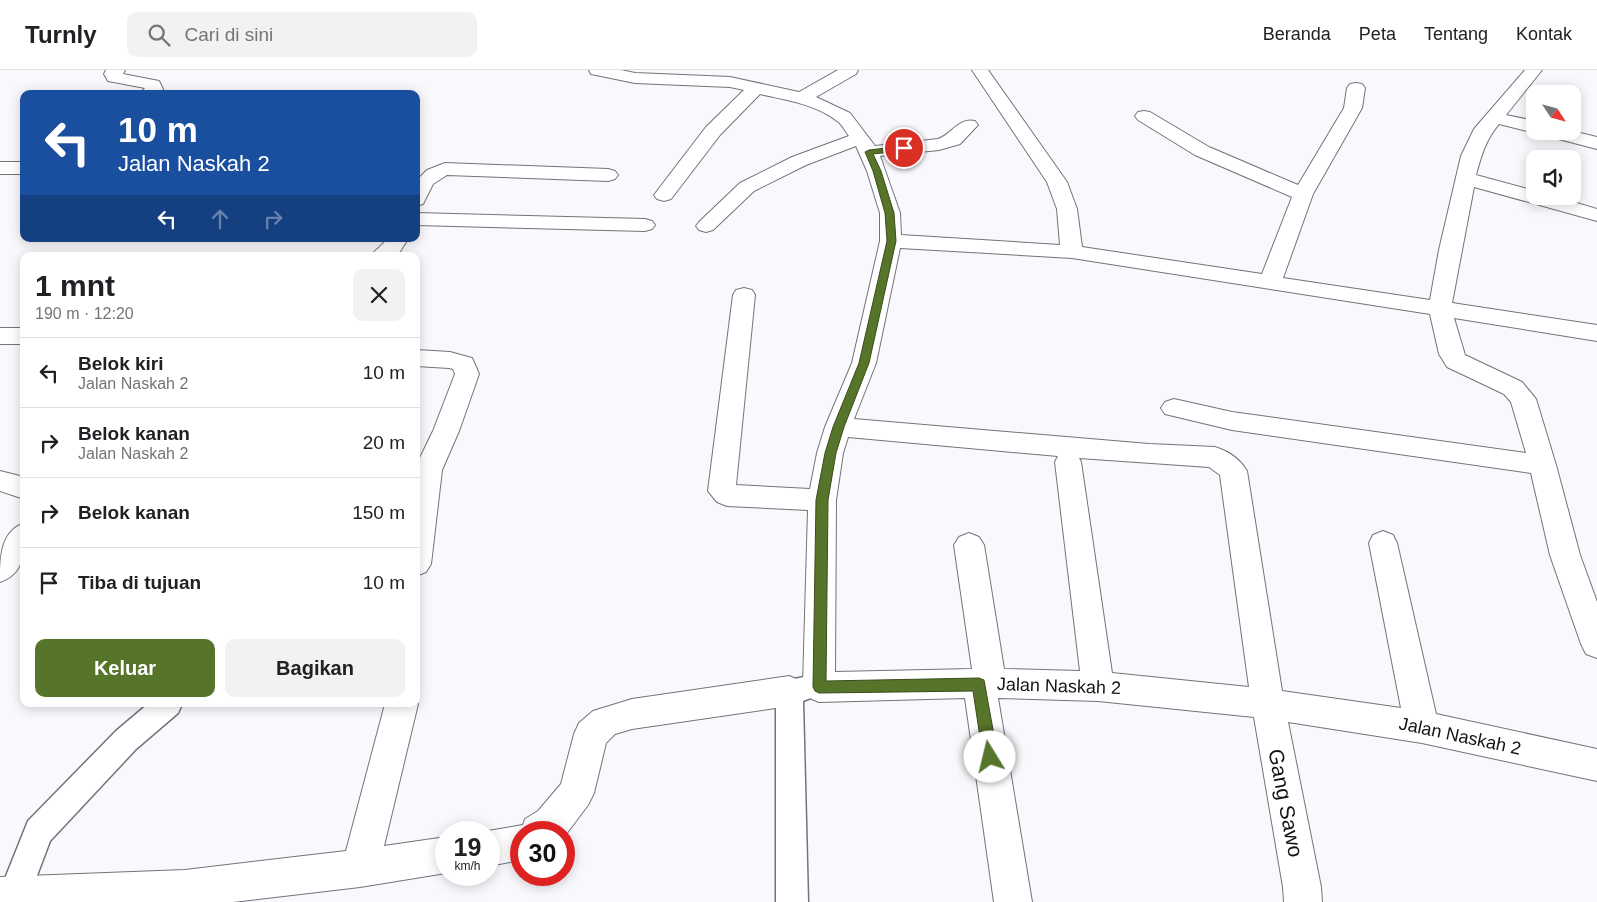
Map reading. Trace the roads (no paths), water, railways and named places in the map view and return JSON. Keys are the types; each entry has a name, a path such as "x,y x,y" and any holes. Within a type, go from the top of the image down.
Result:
{"street":[{"path":"117,70 112,74 114,77 153,86 153,90"},
{"path":"597,70 634,78 715,75 802,98 844,117 865,145 877,171 890,213 891,241 864,363 838,427 830,453 822,500 804,689"},
{"path":"802,98 850,70"},
{"path":"980,70 1057,182 1066,209 1072,252"},
{"path":"1534,70 1481,133 1470,156 1462,202 1450,250 1440,309 1450,354 1456,361 1513,388 1523,398 1543,465 1565,555 1597,644"},
{"path":"664,195 713,131 757,86"},
{"path":"1271,281 1303,194 1353,108 1356,88"},
{"path":"1144,116 1202,152 1303,194"},
{"path":"1494,117 1526,125"},
{"path":"706,226 747,187 799,161 865,145 939,144 953,140 969,125"},
{"path":"1581,139 1597,143"},
{"path":"0,168 20,168"},
{"path":"420,191 425,180 430,175 453,168 608,175"},
{"path":"1465,178 1597,215"},
{"path":"420,218 645,225"},
{"path":"891,241 1072,252 1271,281 1597,333"},
{"path":"744,295 722,491 727,495 822,500"},
{"path":"0,336 20,336"},
{"path":"420,358 450,360 463,364 467,374 446,431 428,470 420,533"},
{"path":"1174,408 1232,421 1543,465"},
{"name":"Gang Sawo","path":"838,427 1150,454 1215,457 1224,462 1233,471 1268,704 1302,887 1303,902"},
{"path":"1068,462 1098,686"},
{"path":"0,482 8,482 20,487"},
{"path":"0,570 20,540"},
{"path":"1383,542 1422,727"},
{"path":"969,545 1013,902"},
{"name":"Jalan Naskah 2","path":"553,821 576,793 591,734 605,722 632,714 804,689 985,684 1098,686 1268,704 1422,727 1597,766"},
{"path":"360,868 399,707"},
{"path":"7,896 185,889 360,868 435,857"}],"lane":[{"path":"792,902 804,689"},
{"path":"7,896 39,831 126,740 164,707"}]}
